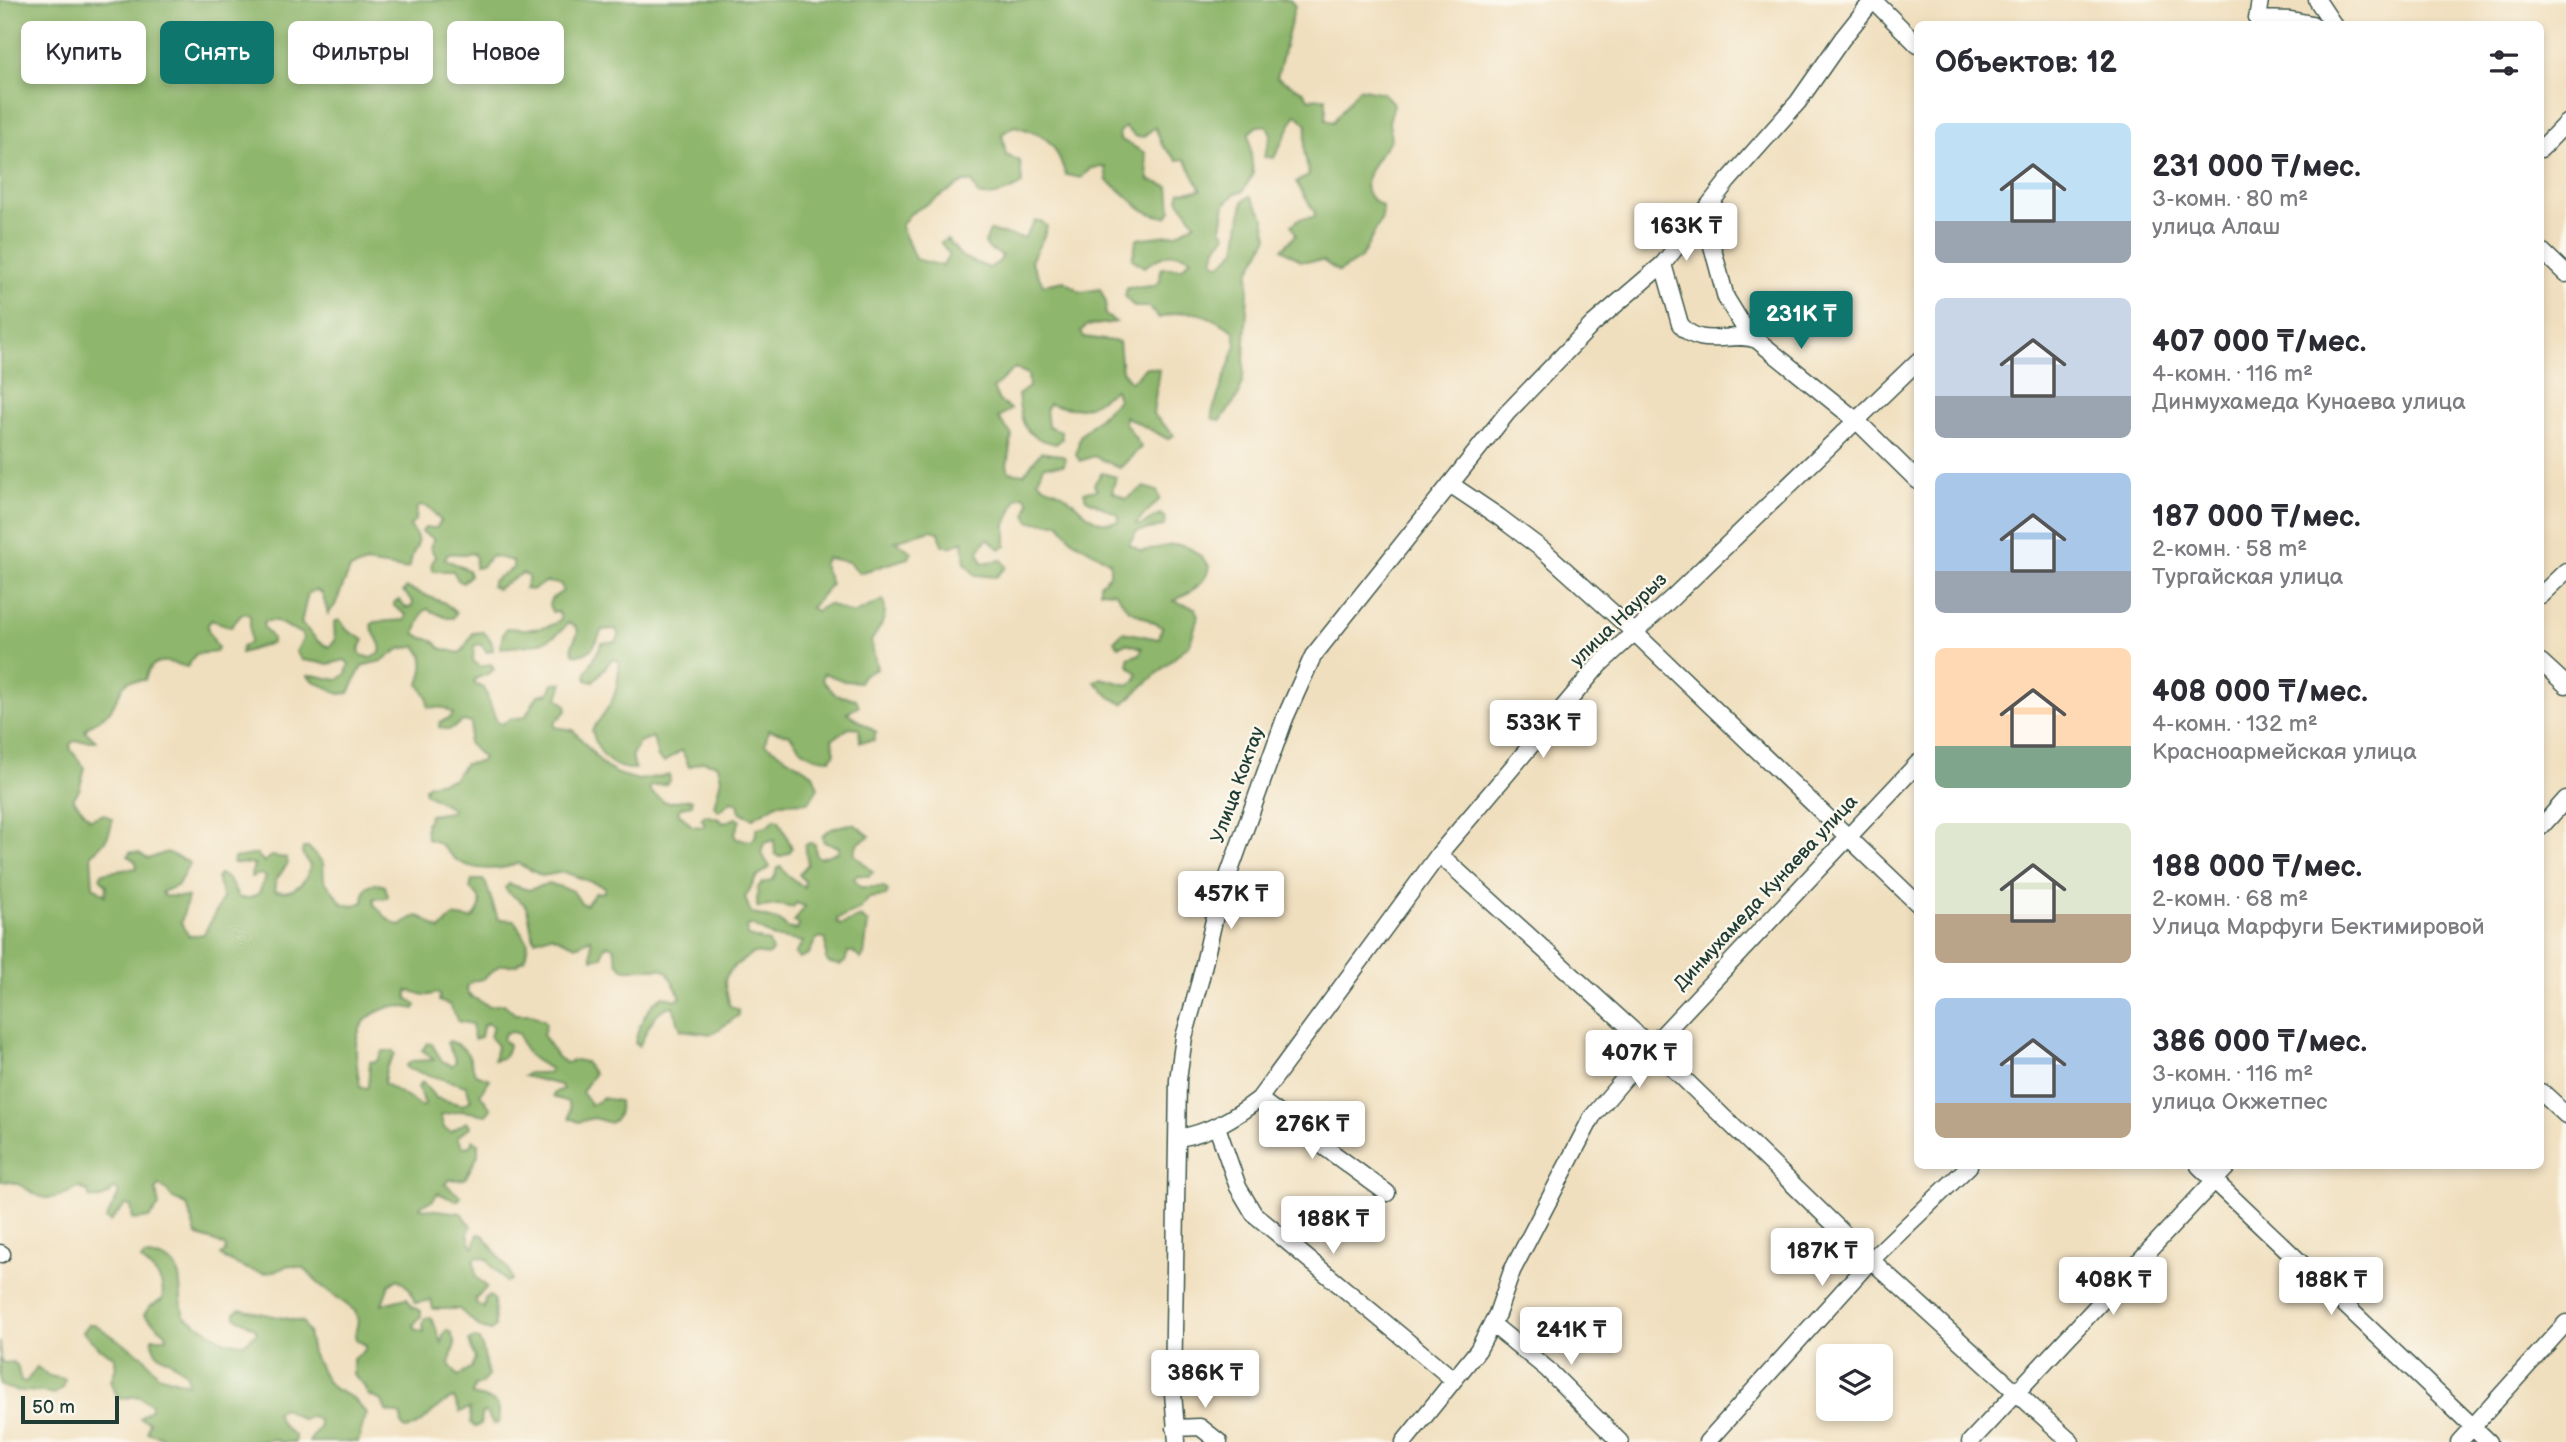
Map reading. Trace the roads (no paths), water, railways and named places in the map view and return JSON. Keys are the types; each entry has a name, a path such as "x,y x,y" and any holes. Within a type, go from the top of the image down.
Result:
{"street":[{"path":"1873,0 1914,41"},
{"name":"Улица Коктау","path":"1176,1435 1174,1353 1178,1080 1184,1037 1217,907 1285,718 1313,656 1507,412 1593,324 1663,264 1727,182 1798,102 1873,0"},
{"path":"2254,21 2260,0"},
{"path":"2255,21 2274,0"},
{"path":"2316,0 2331,21"},
{"path":"2272,21 2296,21"},
{"path":"2544,146 2566,123"},
{"path":"1691,228 1711,242 1726,298 1750,338"},
{"path":"2544,253 2566,274"},
{"path":"1663,264 1680,324 1686,332 1710,339 1757,340 1857,421 1914,477"},
{"name":"улица Наурыз","path":"1178,1138 1217,1127 1259,1099 1439,854 1599,665 1914,365"},
{"path":"1450,484 1543,550 1634,632 1914,900"},
{"path":"2544,592 2566,571"},
{"path":"2544,665 2566,685"},
{"name":"Динмухамеда Кунаева улица","path":"1404,1442 1478,1350 1492,1324 1512,1271 1592,1117 1651,1047 1914,768"},
{"path":"2544,824 2566,799"},
{"path":"1439,854 1651,1047 1871,1261 2071,1442"},
{"path":"2544,1095 2566,1115"},
{"path":"1259,1099 1387,1193"},
{"path":"1217,1127 1238,1187 1254,1214 1454,1380"},
{"path":"1707,1442 1871,1261 1966,1169"},
{"path":"2202,1169 2489,1442"},
{"path":"1970,1442 2225,1169"},
{"path":"2459,1442 2566,1323"},
{"path":"1492,1324 1547,1369 1620,1442"},
{"path":"1176,1435 1200,1427 1219,1442"}]}
